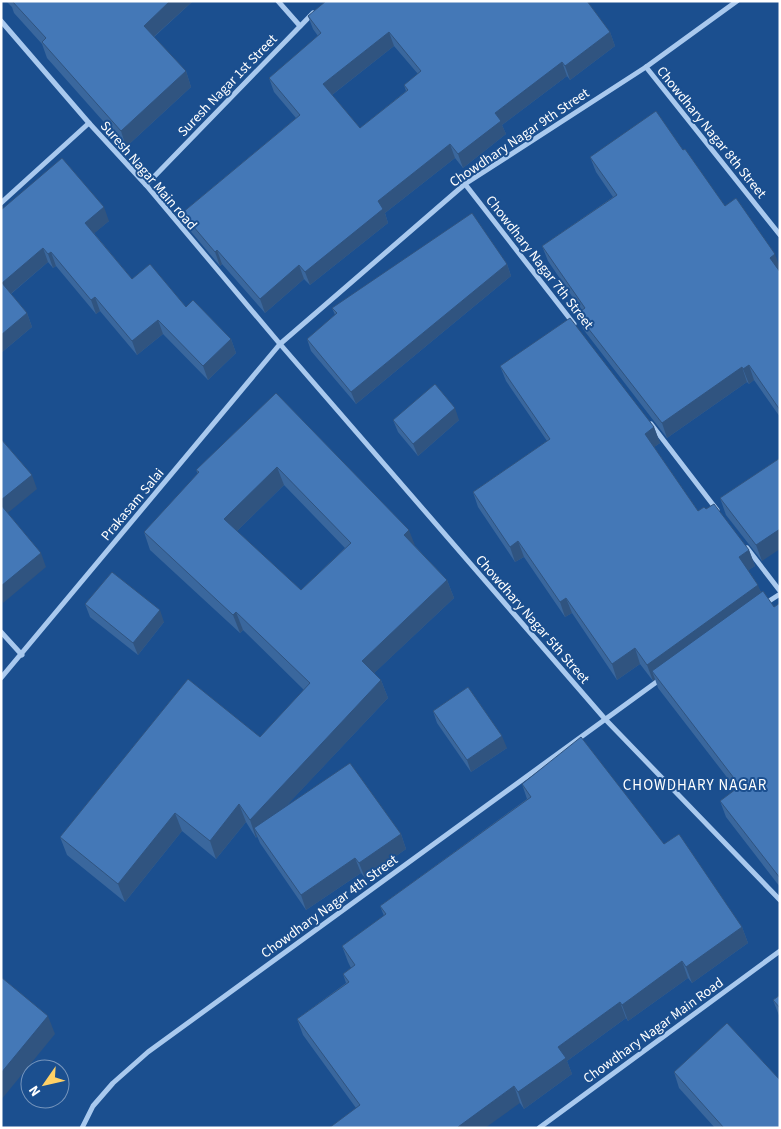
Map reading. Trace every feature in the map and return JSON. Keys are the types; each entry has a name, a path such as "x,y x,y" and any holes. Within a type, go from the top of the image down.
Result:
{"street":[{"path":"278,1 300,26"},
{"name":"Chowdhary Nagar 9th Street","path":"280,344 465,184 646,67 737,1"},
{"name":"Suresh Nagar 1st Street","path":"146,185 319,7"},
{"name":"Suresh Nagar Main road","path":"1,21 89,124 146,185 280,344"},
{"name":"Chowdhary Nagar 8th Street","path":"646,67 780,235"},
{"path":"1,202 89,124"},
{"name":"Chowdhary Nagar 7th Street","path":"465,184 580,333"},
{"name":"Prakasam Salai","path":"1,678 280,344"},
{"name":"Chowdhary Nagar 5th Street","path":"280,344 605,719 780,900"},
{"path":"647,419 719,512"},
{"path":"744,544 780,592 764,605"},
{"path":"1,632 22,654"},
{"name":"Chowdhary Nagar 4th Street","path":"82,1128 93,1106 114,1083 148,1052 668,673"},
{"name":"Chowdhary Nagar Main Road","path":"539,1128 780,951"}],"building":[{"path":"12,1 170,1 144,26 186,71 121,131 42,42 46,38"},
{"path":"326,1 587,1 610,32 565,66 562,62 495,113 501,121 458,154 450,144 378,201 383,209 305,272 299,265 260,299 217,250 215,252 182,213 300,115 269,78 321,33 308,16","holes":["389,32 421,71 404,85 408,90 360,128 323,84"]},
{"path":"656,111 725,206 736,198 775,254 770,258 780,272 780,410 749,365 743,369 742,367 662,423 577,314 585,308 542,246 617,195 590,157"},
{"path":"62,158 104,207 85,223 132,279 150,264 186,307 193,300 231,339 203,366 158,320 132,341 95,297 91,300 51,252 48,254 43,248 2,283 27,313 1,335 1,210"},
{"path":"472,213 507,264 351,392 307,339 337,313 332,308"},
{"path":"570,318 654,427 645,434 698,511 714,504 749,550 739,557 758,585 647,665 635,648 612,664 566,598 560,602 518,541 510,547 473,492 550,439 500,366"},
{"path":"435,384 455,408 413,444 393,420"},
{"path":"276,393 409,530 404,535 447,580 362,661 381,680 250,820 239,804 210,841 175,813 118,884 60,837 188,679 260,737 310,683 236,612 233,615 144,532 199,472 196,470","holes":["277,467 351,543 301,590 224,519"]},
{"path":"1,439 32,475 1,500"},
{"path":"780,458 780,529 756,545 720,498"},
{"path":"1,505 41,553 1,586"},
{"path":"112,572 160,610 133,643 85,604"},
{"path":"763,591 774,607 780,603 780,878 720,801 740,786 652,671"},
{"path":"468,687 502,736 467,760 433,711"},
{"path":"581,737 664,844 679,834 742,927 686,967 682,961 622,1005 620,1002 558,1047 566,1058 518,1092 514,1086 459,1128 329,1128 360,1105 297,1019 349,982 343,974 355,965 342,946 386,914 380,906 531,797 522,784"},
{"path":"350,763 401,834 359,863 355,858 301,895 254,828"},
{"path":"1,977 48,1016 1,1073"},
{"path":"780,995 780,1008 773,1000"},
{"path":"727,1023 780,1080 780,1128 724,1128 674,1072"}],"district":[{"name":"CHOWDHARY NAGAR","path":"695,785"}]}
